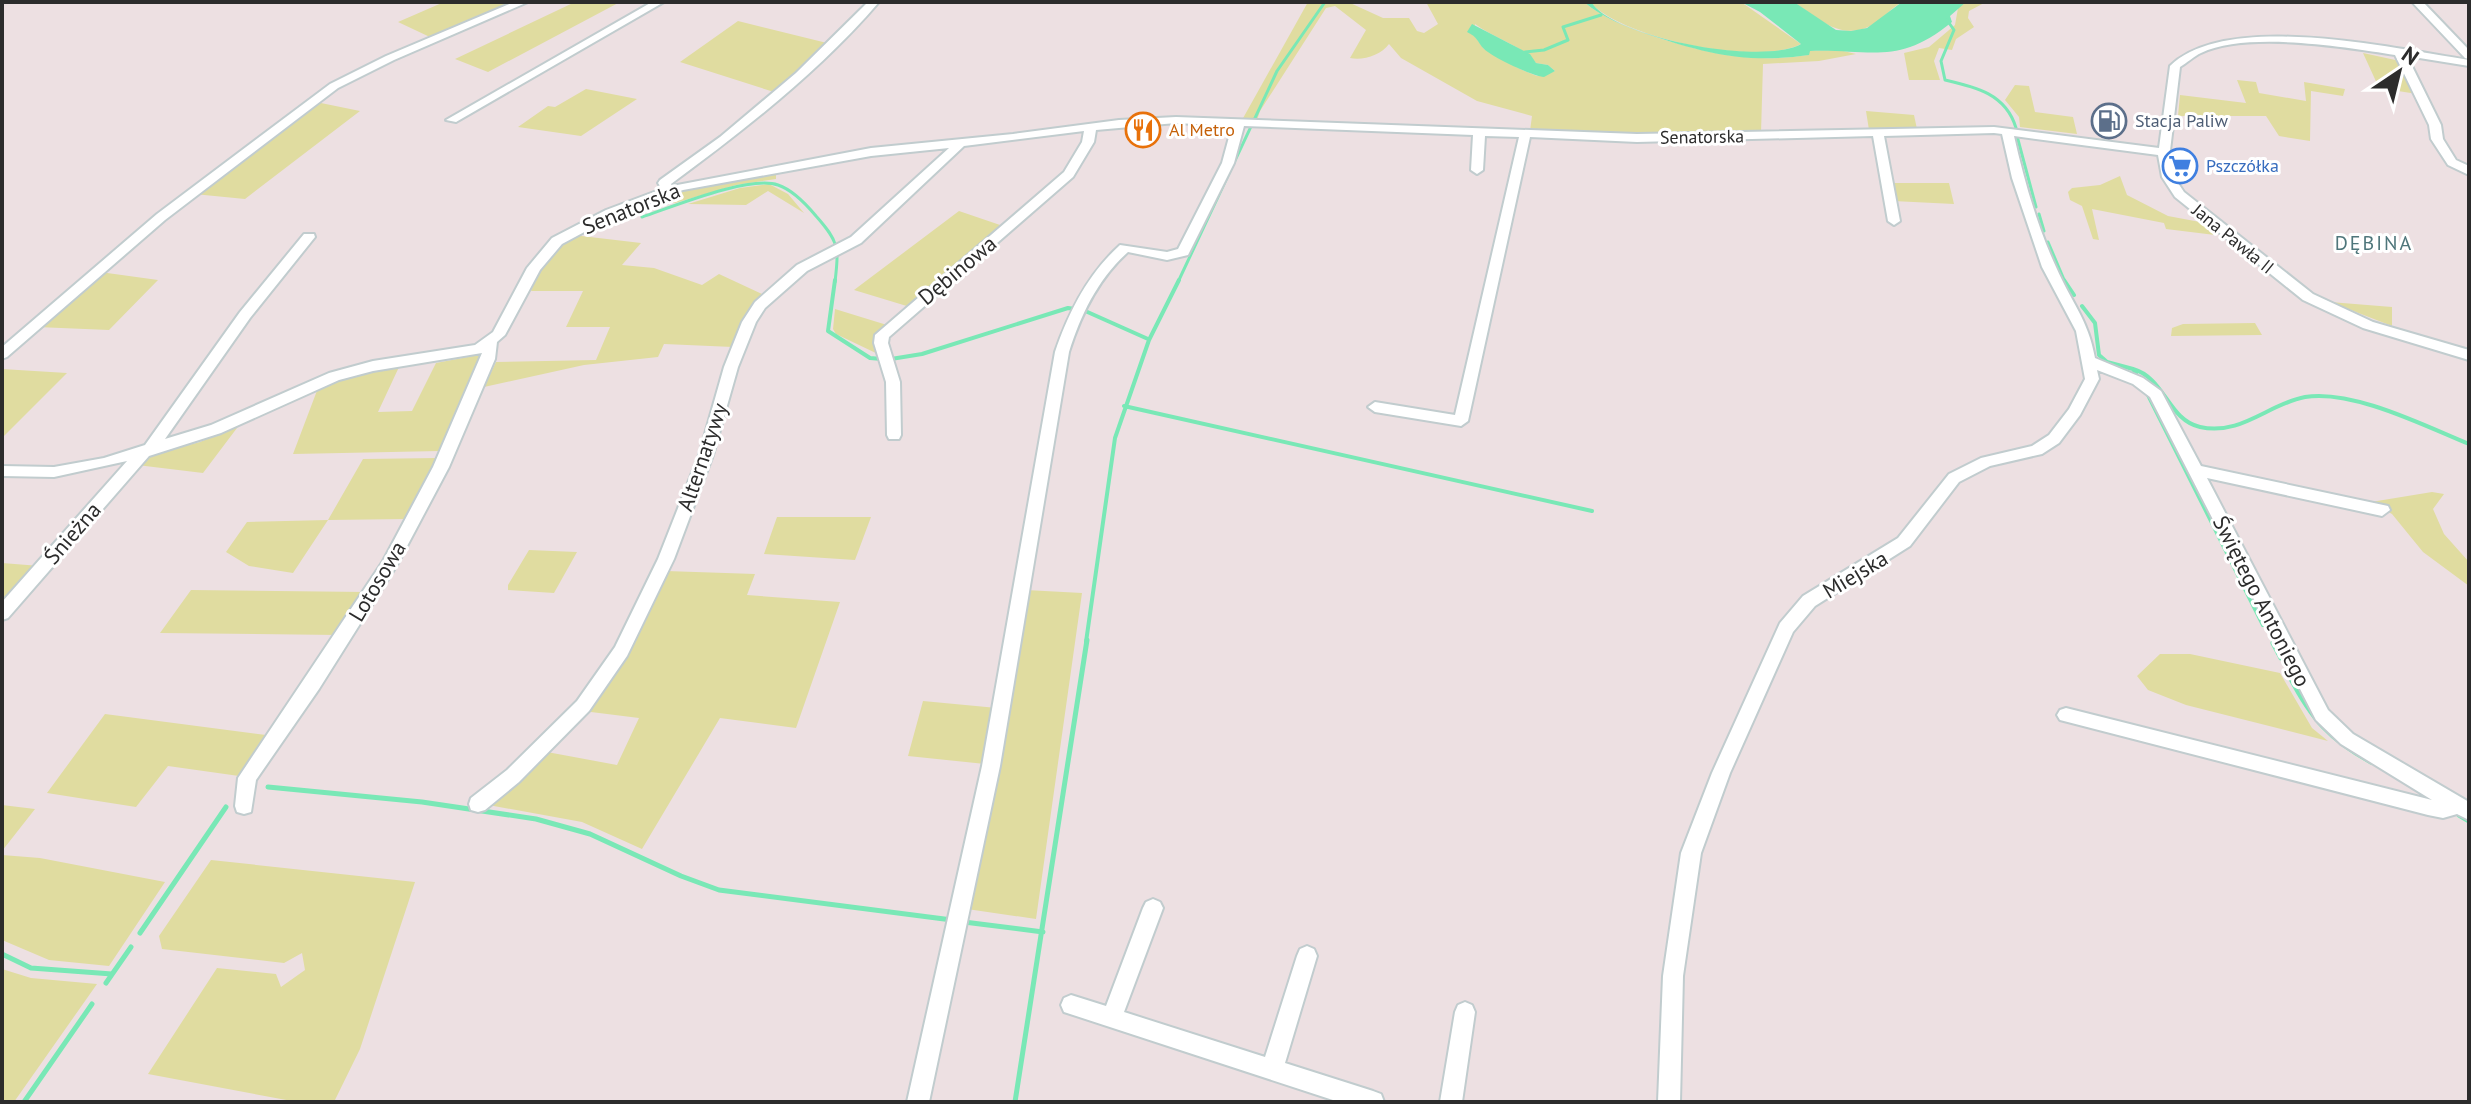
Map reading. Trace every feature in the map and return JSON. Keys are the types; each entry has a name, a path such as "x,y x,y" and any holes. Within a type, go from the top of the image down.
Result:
{"street":[{"path":"2,354 161,217 334,86 455,29 523,2"},
{"path":"452,120 659,2"},
{"path":"669,191 664,183 724,139 800,75 874,2"},
{"path":"2417,2 2469,56"},
{"name":"Jana Pawła II","path":"2469,63 2274,39 2227,42 2192,52 2181,58 2172,75 2164,152 2166,172 2179,194 2308,297 2368,325 2469,355"},
{"path":"2400,54 2435,125 2437,139 2452,162 2469,171"},
{"name":"Senatorska","path":"491,343 534,268 557,241 610,213 669,191 871,152 960,144 1091,126 1176,120 1667,138 2007,131 2164,152"},
{"path":"918,1102 991,766 1062,352 1079,309 1107,267 1125,248 1172,257 1183,252 1228,163 1239,122"},
{"name":"Dębinowa","path":"894,435 893,382 881,343 882,335 1063,180 1084,151 1091,126"},
{"path":"2007,131 2018,178 2049,267 2078,320 2091,362"},
{"path":"1477,170 1479,132"},
{"path":"1878,133 1894,221"},
{"path":"1375,407 1461,421 1525,134"},
{"name":"Alternatywy","path":"478,804 513,776 583,706 621,651 666,559 693,490 731,367 749,322 771,293 802,268 862,235 960,144"},
{"name":"Śnieżna","path":"2,613 146,452 245,315 309,237"},
{"path":"2,471 69,470 146,452 216,429 334,376 373,366 466,352 491,343"},
{"name":"Lotosowa","path":"244,806 245,784 250,774 358,614 441,467 488,359 491,343"},
{"name":"Świętego Antoniego","path":"2091,362 2115,370 2152,390 2322,715 2347,739 2464,809"},
{"name":"Miejska","path":"1669,1102 1673,976 1691,853 1721,773 1786,628 1809,601 1904,542 1954,478 1986,462 2037,450 2054,439 2089,385 2091,362"},
{"path":"2194,470 2382,510"},
{"path":"2066,715 2428,807 2464,809"},
{"path":"1112,1017 1153,908"},
{"path":"1272,1069 1307,956"},
{"path":"1071,1005 1373,1102"},
{"path":"1451,1102 1465,1012"}],"shaded area":[{"path":"444,2 515,2 432,38 398,22"},
{"path":"575,2 620,2 488,72 455,59"},
{"path":"1308,2 1348,2 1383,18 1409,18 1417,31 1424,33 1438,24 1426,2 1584,2 1632,29 1709,52 1767,58 1808,55 1809,51 1839,50 1856,54 1819,61 1763,64 1761,133 1664,136 1530,131 1532,116 1477,101 1401,58 1389,44 1371,56 1350,58 1366,30 1335,6 1326,8 1257,120 1242,120","holes":["1475,24 1523,51 1536,63 1548,65 1555,71 1537,76 1484,49 1473,34"]},
{"path":"1584,2 1592,3 1606,16 1629,27 1658,37 1691,45 1756,52 1782,50 1801,44 1760,12 1741,2 1794,2 1836,30 1851,31 1867,28 1902,2 1966,2 1950,16 1952,22 1933,36 1900,50 1868,53 1810,51 1809,55 1787,58 1747,58 1709,52 1671,42 1641,32 1615,22"},
{"path":"1590,2 1741,2 1801,44 1781,50 1754,52 1691,45 1630,27 1606,15"},
{"path":"1794,2 1902,2 1870,26 1849,31 1830,26"},
{"path":"1966,2 1986,2 1969,11 1968,18 1974,27 1956,39 1952,50 1939,48 1934,61 1940,80 1909,80 1904,53 1929,47 1955,25 1958,8"},
{"path":"738,21 827,43 774,92 680,62"},
{"path":"1472,24 1530,54 1536,63 1548,65 1555,71 1544,77 1538,76 1496,57 1467,32"},
{"path":"2363,53 2400,61 2417,94 2379,88"},
{"path":"2237,80 2256,82 2259,93 2306,101 2304,82 2345,89 2343,96 2311,91 2310,141 2279,136 2266,116 2178,116 2180,95 2246,103"},
{"path":"2015,85 2029,86 2035,112 2073,117 2077,134 2020,127 2019,117 2005,100"},
{"path":"586,89 637,99 581,136 518,127 548,106 555,107"},
{"path":"316,102 360,111 245,199 194,194"},
{"path":"1866,111 1914,115 1917,129 1869,130"},
{"path":"776,172 776,179 736,185 675,203 646,203 684,190"},
{"path":"2120,176 2127,195 2168,216 2200,222 2215,235 2166,229 2164,223 2092,209 2099,240 2093,239 2082,206 2070,200 2068,192 2072,188 2100,185"},
{"path":"1891,183 1949,183 1954,204 1893,201"},
{"path":"769,184 788,194 804,213 768,191 746,205 688,204 740,188"},
{"path":"959,211 1003,226 910,307 854,290"},
{"path":"573,235 641,243 622,265 654,268 702,285 719,274 762,294 733,347 664,344 658,357 584,365 484,387 496,362 596,360 610,327 566,327 583,291 531,291 542,266"},
{"path":"100,272 158,280 109,330 37,327"},
{"path":"2330,302 2392,307 2392,326"},
{"path":"835,309 887,325 882,356 836,334 833,329"},
{"path":"2255,323 2262,335 2171,336 2172,328 2183,324"},
{"path":"483,356 440,451 293,454 318,388 352,376 399,367 378,412 412,411 436,363"},
{"path":"2,369 67,373 2,438"},
{"path":"240,424 203,473 137,465 142,457 200,442"},
{"path":"437,458 408,519 328,520 363,459"},
{"path":"2432,492 2444,494 2433,509 2444,534 2469,562 2469,586 2423,552 2392,514 2371,502"},
{"path":"777,517 871,517 855,560 764,554"},
{"path":"328,520 293,573 249,566 226,552 247,522"},
{"path":"529,550 577,552 554,593 508,590"},
{"path":"2,563 40,566 2,609"},
{"path":"666,571 755,574 747,595 840,602 796,728 720,718 642,849 582,822 483,804 547,752 617,765 639,718 583,711"},
{"path":"191,590 366,592 339,635 160,633"},
{"path":"1026,590 1082,593 1036,919 967,909"},
{"path":"2160,654 2190,654 2280,673 2312,728 2328,741 2186,705 2148,690 2137,676"},
{"path":"923,701 997,708 985,764 908,756"},
{"path":"105,714 266,735 239,776 168,766 136,807 47,793"},
{"path":"2,805 35,809 2,851"},
{"path":"2,855 40,858 165,882 109,966 49,960 2,940"},
{"path":"211,860 415,882 360,1049 334,1102 297,1102 148,1074 217,968 276,974 281,987 305,970 302,953 284,963 162,949 159,936"},
{"path":"2,969 31,978 97,984 14,1102 2,1102"}],"waterway":[{"path":"1178,282 1277,71 1325,2"},
{"path":"1525,52 1544,50 1568,40 1563,27 1601,15"},
{"path":"1947,20 1954,30 1941,61 1945,80 1978,89 1997,100 2005,107 2016,128"},
{"path":"2017,136 2036,207"},
{"path":"642,217 730,188 749,184 778,185 799,198 829,232 837,253 835,282"},
{"path":"2039,214 2044,231"},
{"path":"2048,242 2064,281"},
{"path":"835,280 828,331 870,358 882,359"},
{"path":"2064,281 2074,295"},
{"path":"1126,406 1149,340 1178,282"},
{"path":"2082,306 2095,323 2099,355 2107,362 2133,369"},
{"path":"891,359 922,354 1068,308 1083,310 1148,339"},
{"path":"2133,369 2152,381 2189,423 2200,427 2228,427 2292,401 2324,396 2344,398 2388,411 2469,444"},
{"path":"2133,369 2136,374"},
{"path":"2146,391 2263,625"},
{"path":"1086,642 1115,438 1126,406"},
{"path":"1126,406 1592,511"},
{"path":"1042,932 1087,640"},
{"path":"2273,643 2281,658"},
{"path":"2290,677 2323,727 2371,762"},
{"path":"268,787 422,802 536,819 590,834 719,890 952,920"},
{"path":"140,933 226,807"},
{"path":"2459,815 2469,821"},
{"path":"964,922 1042,932"},
{"path":"1015,1102 1042,932"},
{"path":"106,983 131,947"},
{"path":"2,954 31,968 112,974"},
{"path":"24,1102 92,1004"}],"place":[{"name":"Stacja Paliw","path":"2109,121"},
{"name":"Al Metro","path":"1143,130"},
{"name":"Pszczółka","path":"2180,166"}],"district":[{"name":"DĘBINA","path":"2374,243"}]}
